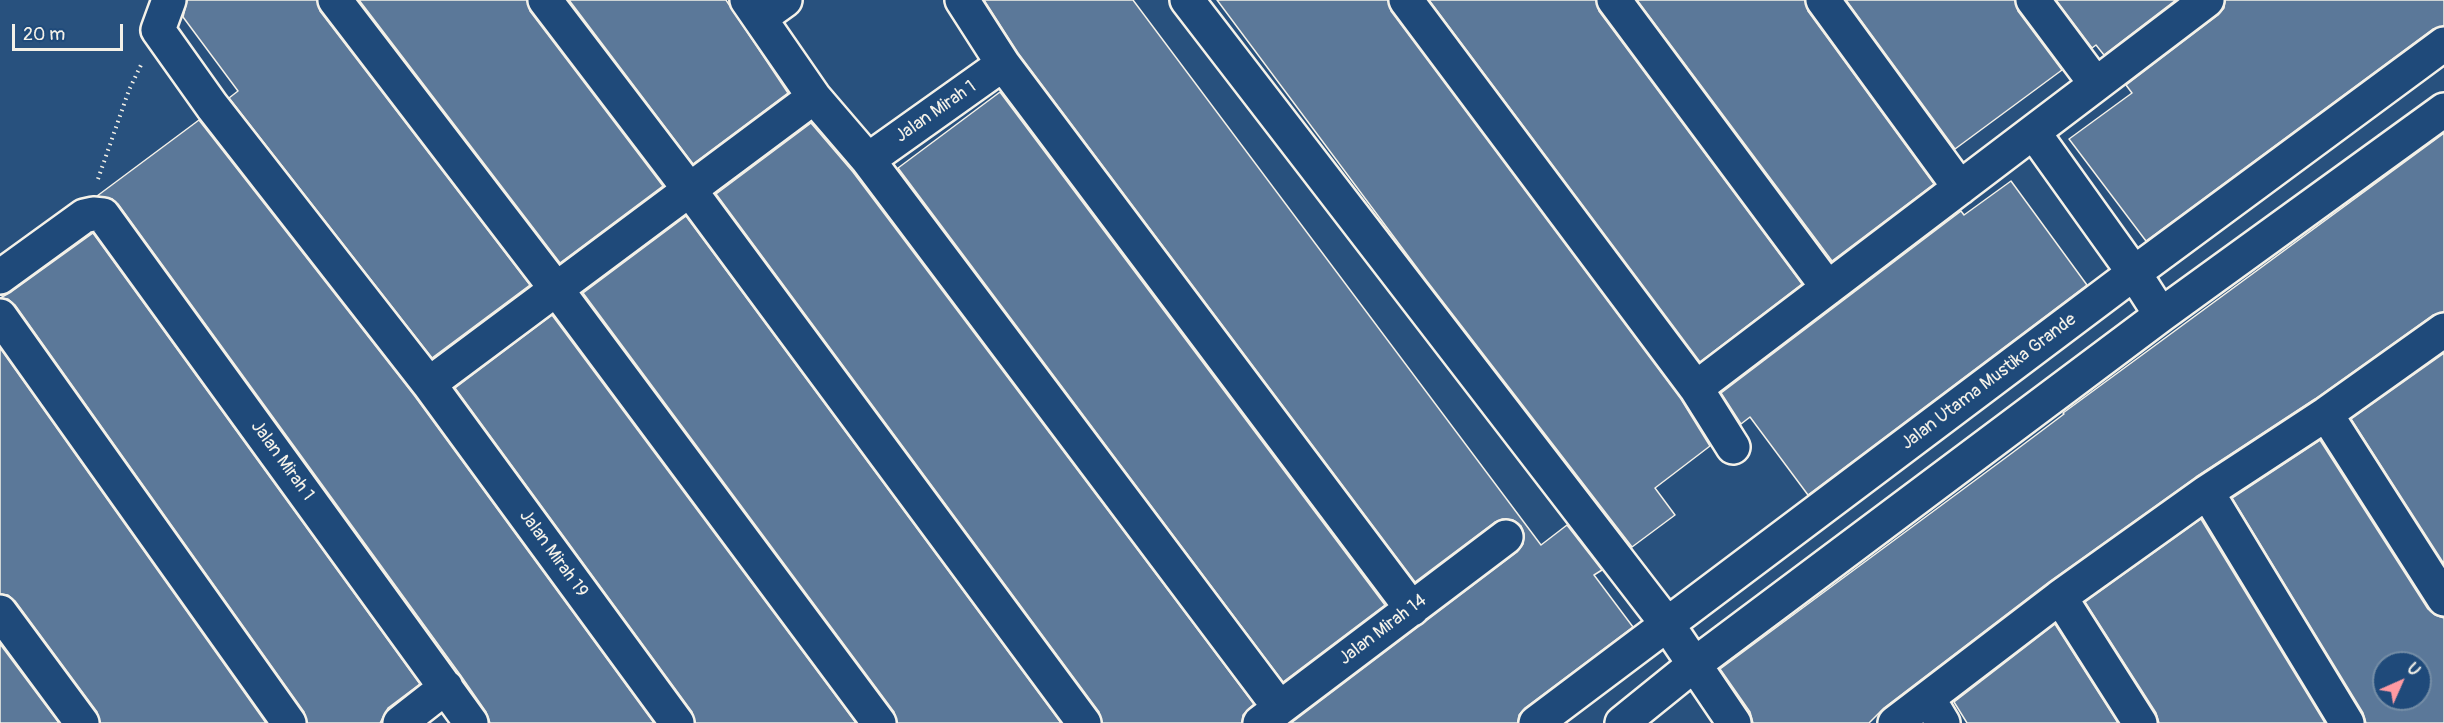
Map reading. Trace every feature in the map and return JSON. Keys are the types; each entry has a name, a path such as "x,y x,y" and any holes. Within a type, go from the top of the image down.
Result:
{"street":[{"path":"335,0 557,290 879,723"},
{"path":"545,0 689,189 1084,723"},
{"path":"962,0 1003,64 1412,609"},
{"path":"1187,0 1667,624 1734,723"},
{"path":"1406,0 1696,388 1733,447"},
{"path":"1614,0 1828,288"},
{"path":"1823,0 1960,188"},
{"path":"2033,0 2094,83"},
{"path":"1696,388 2034,133 2094,83 2207,0"},
{"path":"764,6 814,97 868,160 1270,715"},
{"name":"Jalan Mirah 19","path":"164,15 212,105 429,384 677,723"},
{"name":"Jalan Utama Mustika Grande","path":"1536,723 2134,273 2444,44"},
{"name":"Jalan Mirah 1","path":"868,160 1003,64"},
{"path":"429,384 814,97"},
{"path":"1622,723 1695,664 2161,315 2444,110"},
{"path":"2034,133 2134,273 2161,315"},
{"name":"Jalan Mirah 1","path":"84,216 103,215 471,723"},
{"path":"0,277 84,216"},
{"path":"0,316 289,723"},
{"path":"1895,723 1936,710 2060,597 2444,330"},
{"path":"2326,414 2444,599"},
{"path":"2208,492 2347,723"},
{"name":"Jalan Mirah 14","path":"1270,715 1506,537"},
{"path":"2060,597 2140,723"},
{"path":"0,612 82,723"},
{"path":"400,723 446,687"}],"path":[{"path":"84,216 129,90 164,15"}],"building":[{"path":"187,0 317,0 320,11 530,285 432,358 229,98 238,91 183,17"},
{"path":"359,0 527,0 530,11 663,186 560,263"},
{"path":"569,0 726,0 788,93 693,164"},
{"path":"984,0 1133,0 1541,545 1567,525 1602,570 1594,575 1633,627 1525,708 1519,715 1518,723 1291,723 1517,552 1523,544 1524,534 1521,526 1513,520 1503,519 1495,522 1415,582 1018,53"},
{"path":"1217,0 1388,0 1391,11 1681,399 1710,446 1655,488 1675,515 1632,547 1426,280"},
{"path":"1429,0 1596,0 1599,11 1802,284 1700,362"},
{"path":"1637,0 1805,0 1808,11 1934,184 1832,261"},
{"path":"1846,0 2015,0 2018,11 2062,70 1955,149"},
{"path":"2056,0 2176,0 2104,55 2096,45 2092,48"},
{"path":"2225,0 2444,0 2444,26 2433,29 2146,241 2069,139 2132,93 2126,85 2218,15 2224,8"},
{"path":"1000,92 1385,605 1283,682 898,168"},
{"path":"199,120 414,395 654,723 490,723 486,712 461,676 118,204 112,199 97,196"},
{"path":"811,123 853,172 1254,704 1243,715 1242,723 1102,723 1099,712 716,194"},
{"path":"2444,133 2444,312 2433,315 2315,399 2196,477 2049,582 1884,708 1869,723 1753,723 1750,712 1720,669"},
{"path":"2011,181 2087,285 1808,495 1750,417 1741,424 1721,393 1961,211 1964,215"},
{"path":"686,216 1061,723 897,723 894,712 583,293"},
{"path":"93,233 420,684 388,708 380,723 307,723 304,712 15,305 8,299 0,298"},
{"path":"552,315 856,723 695,723 692,712 455,388"},
{"path":"0,348 266,723 100,723 97,712 15,601 8,595 0,594"},
{"path":"2444,353 2444,564 2351,419"},
{"path":"2320,440 2428,609 2444,618 2444,723 2366,723 2363,713 2232,498"},
{"path":"2201,519 2325,723 2159,723 2156,713 2085,602"},
{"path":"2055,624 2118,723 1967,723 1954,702"},
{"path":"0,644 59,723 0,723"}]}
